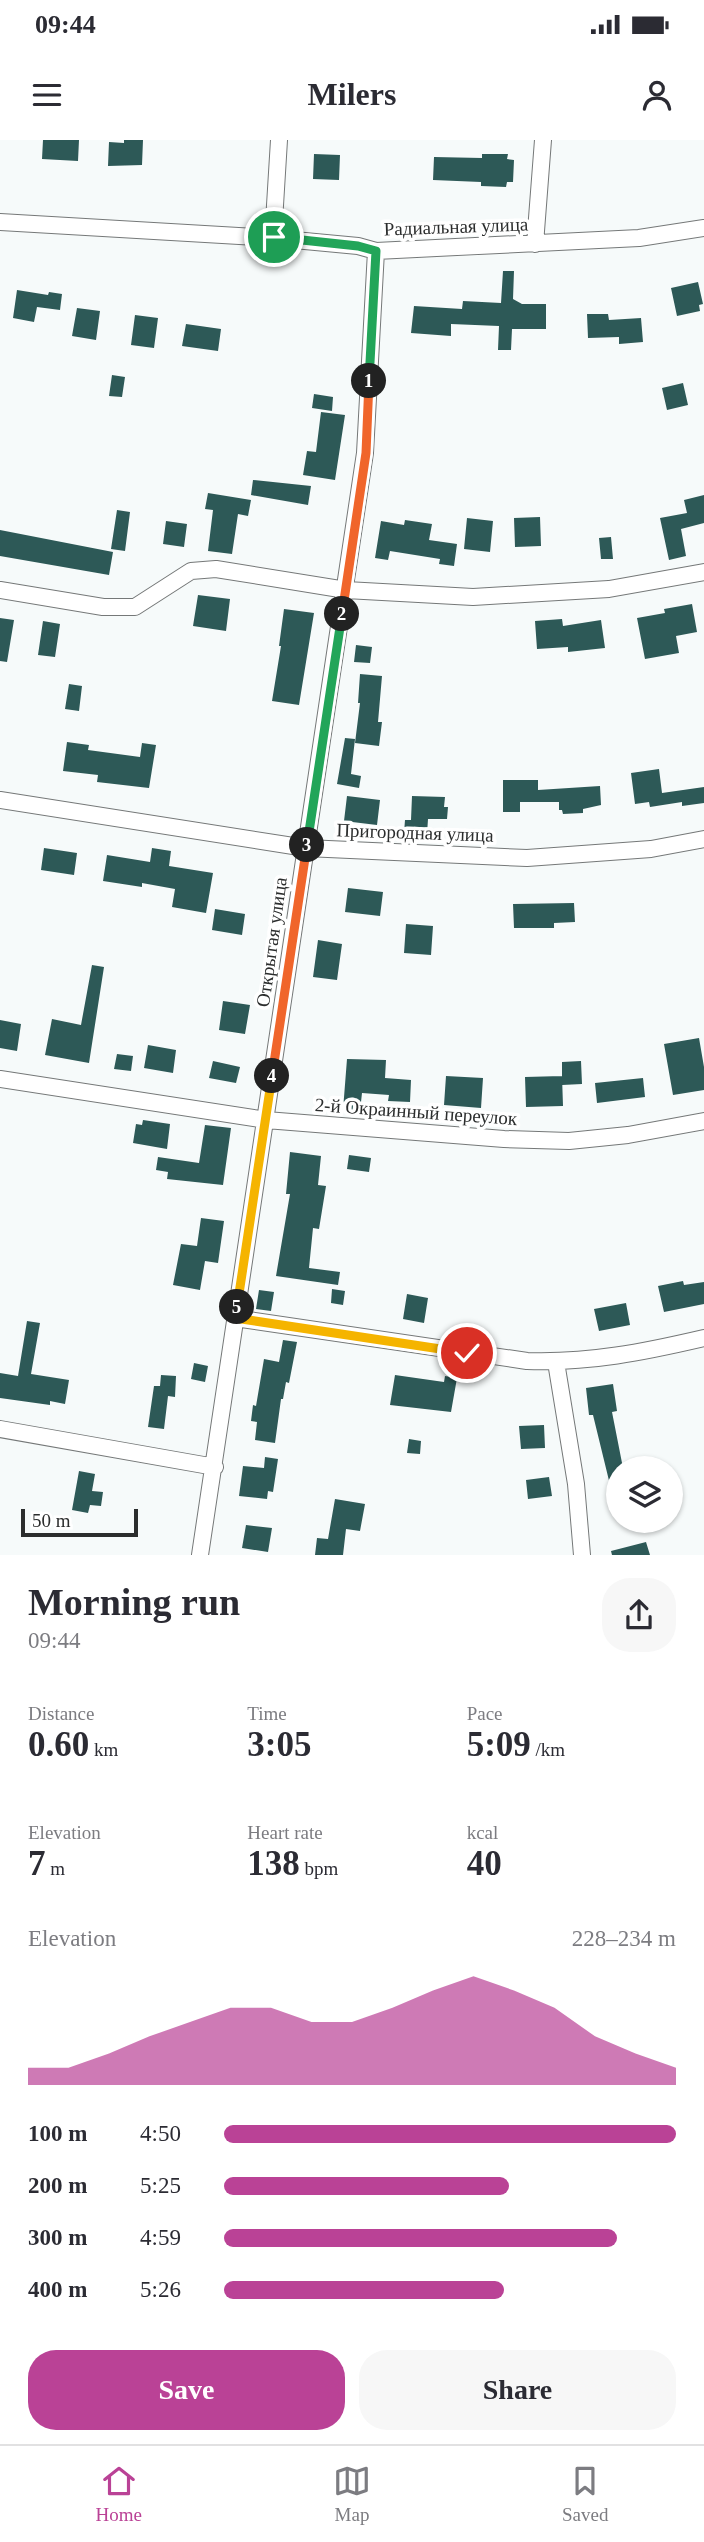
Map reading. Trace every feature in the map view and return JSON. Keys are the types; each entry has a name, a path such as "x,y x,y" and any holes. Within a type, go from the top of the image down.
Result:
{"street":[{"path":"274,237 279,140"},
{"path":"535,244 543,140"},
{"name":"Радиальная улица","path":"0,222 274,237 358,246 376,251 639,239 704,228"},
{"name":"Открытая улица","path":"200,1555 366,453 376,251"},
{"path":"0,590 103,607 135,607 191,571 216,569 346,590 473,597 609,589 704,572"},
{"name":"Пригородная улица","path":"0,800 306,848 527,858 651,849 704,839"},
{"name":"2-й Окраинный переулок","path":"0,1079 266,1120 504,1139 569,1141 628,1135 704,1121"},
{"path":"235,1318 527,1361 556,1362 630,1355 704,1338"},
{"path":"556,1362 576,1484 582,1555"},
{"path":"0,1429 215,1467"}],"building":[{"path":"43,140 79,140 78,161 42,159"},
{"path":"124,140 143,140 142,165 108,166 109,142 124,143"},
{"path":"314,154 340,155 339,180 313,179"},
{"path":"482,154 508,154 507,159 514,160 513,182 507,182 506,187 481,186 481,182 433,180 434,157 482,158"},
{"path":"503,271 514,271 513,299 522,304 546,304 546,329 512,329 511,350 498,350 499,326 451,324 451,336 411,333 414,306 462,309 463,301 501,303"},
{"path":"698,282 703,304 699,305 700,311 677,316 671,288"},
{"path":"17,290 48,295 49,292 62,294 60,310 37,307 34,322 13,318"},
{"path":"77,308 100,311 96,340 72,336"},
{"path":"587,314 608,314 609,320 641,318 643,342 619,344 619,337 588,338"},
{"path":"135,315 158,318 154,348 131,345"},
{"path":"186,324 221,329 218,351 182,346"},
{"path":"112,375 125,377 122,397 109,396"},
{"path":"683,383 688,405 667,410 662,388"},
{"path":"314,394 333,397 332,411 312,408"},
{"path":"321,412 345,415 335,480 303,475 307,451 316,452"},
{"path":"253,480 311,486 308,505 251,495"},
{"path":"208,493 251,500 248,516 238,514 232,554 208,551 213,510 205,509"},
{"path":"704,495 704,523 681,529 686,556 669,560 660,518 687,513 684,500"},
{"path":"117,510 130,512 125,551 111,549"},
{"path":"540,517 541,546 515,547 514,518"},
{"path":"467,518 493,521 490,552 464,549"},
{"path":"405,520 432,524 429,540 457,544 454,566 439,564 440,559 390,551 388,560 375,558 381,521 404,525"},
{"path":"166,521 187,524 184,547 163,544"},
{"path":"0,530 113,552 109,575 0,556"},
{"path":"611,537 613,559 601,559 599,538"},
{"path":"198,595 230,599 226,631 193,626"},
{"path":"692,604 697,632 676,636 679,653 645,659 637,618"},
{"path":"284,609 314,613 299,705 272,701"},
{"path":"0,618 14,620 7,662 0,661"},
{"path":"562,619 563,626 601,620 605,648 568,652 568,647 537,649 535,621"},
{"path":"43,621 60,624 55,657 38,655"},
{"path":"356,645 372,647 370,663 354,662"},
{"path":"360,674 382,676 379,746 355,743"},
{"path":"69,684 82,686 79,711 65,709"},
{"path":"345,738 355,739 351,774 361,776 359,788 337,784"},
{"path":"67,742 89,745 88,750 140,757 142,743 156,745 149,788 97,782 98,775 63,771"},
{"path":"659,769 662,793 704,787 704,803 682,806 682,802 650,807 649,802 635,804 631,773"},
{"path":"503,780 538,780 538,790 600,786 601,805 583,809 583,813 563,814 562,810 559,810 559,802 520,802 520,812 503,812"},
{"path":"347,796 380,800 377,825 344,821"},
{"path":"412,796 445,797 447,819 428,819 427,834 404,833 405,820 411,820"},
{"path":"44,848 77,853 74,875 41,870"},
{"path":"152,848 171,851 169,866 213,873 206,913 172,907 175,889 142,883 142,887 103,881 107,855 150,862"},
{"path":"348,888 383,892 380,916 345,912"},
{"path":"574,903 575,922 554,923 554,928 514,928 513,904"},
{"path":"215,909 245,914 242,935 212,930"},
{"path":"406,924 433,926 431,955 404,953"},
{"path":"318,940 342,944 337,980 313,977"},
{"path":"92,965 104,967 89,1063 45,1055 52,1019 81,1025"},
{"path":"223,1001 250,1005 245,1034 219,1030"},
{"path":"0,1020 21,1024 17,1051 0,1048"},
{"path":"699,1038 704,1067 704,1090 673,1095 664,1044"},
{"path":"148,1045 176,1050 173,1073 144,1068"},
{"path":"117,1054 133,1056 131,1071 114,1069"},
{"path":"347,1059 386,1060 385,1078 411,1080 410,1102 388,1101 389,1095 362,1093 360,1111 343,1110"},
{"path":"213,1061 240,1067 236,1083 209,1078"},
{"path":"581,1061 582,1084 562,1085 562,1062"},
{"path":"446,1076 483,1078 481,1108 444,1105"},
{"path":"562,1076 563,1106 526,1107 525,1077"},
{"path":"643,1078 645,1097 597,1103 595,1083"},
{"path":"143,1120 170,1124 167,1149 133,1143 136,1124 142,1125"},
{"path":"205,1125 231,1128 223,1185 167,1179 168,1172 156,1170 158,1157 199,1163"},
{"path":"290,1152 321,1156 318,1185 326,1186 319,1229 313,1228 309,1268 340,1272 338,1285 276,1276 290,1194 286,1194"},
{"path":"349,1155 371,1158 369,1172 347,1169"},
{"path":"201,1218 224,1221 218,1263 205,1261 200,1290 173,1285 181,1244 197,1246"},
{"path":"683,1281 684,1285 704,1282 704,1304 664,1312 658,1286"},
{"path":"332,1289 345,1291 343,1305 331,1303"},
{"path":"259,1290 274,1292 271,1311 256,1309"},
{"path":"407,1294 428,1298 424,1323 403,1319"},
{"path":"626,1303 630,1325 599,1331 594,1309"},
{"path":"27,1321 40,1323 31,1374 69,1380 65,1404 50,1401 50,1405 0,1398 0,1373 18,1376"},
{"path":"283,1340 297,1342 289,1383 286,1382 281,1399 275,1443 255,1440 257,1422 251,1421 264,1359 279,1362"},
{"path":"194,1363 208,1366 205,1382 191,1379"},
{"path":"161,1375 176,1376 175,1397 168,1396 164,1429 148,1427 154,1386 160,1386"},
{"path":"395,1375 444,1382 445,1376 457,1378 451,1412 390,1405"},
{"path":"613,1384 617,1411 612,1412 621,1456 606,1456 606,1468 593,1415 589,1415 586,1388"},
{"path":"544,1425 545,1448 521,1449 519,1426"},
{"path":"409,1439 421,1441 420,1454 407,1453"},
{"path":"265,1457 278,1459 273,1492 268,1491 267,1499 239,1496 243,1466 264,1468"},
{"path":"79,1471 95,1474 92,1491 103,1492 101,1506 90,1505 88,1513 72,1510"},
{"path":"549,1477 552,1496 528,1499 526,1480"},
{"path":"335,1499 365,1504 360,1531 346,1529 343,1555 315,1555 317,1538 328,1539"},
{"path":"246,1525 272,1528 268,1552 242,1548"},
{"path":"646,1542 650,1555 612,1555 611,1551"}],"route":[{"path":"274,237 358,246 376,251 366,453 235,1318 467,1353"}]}
